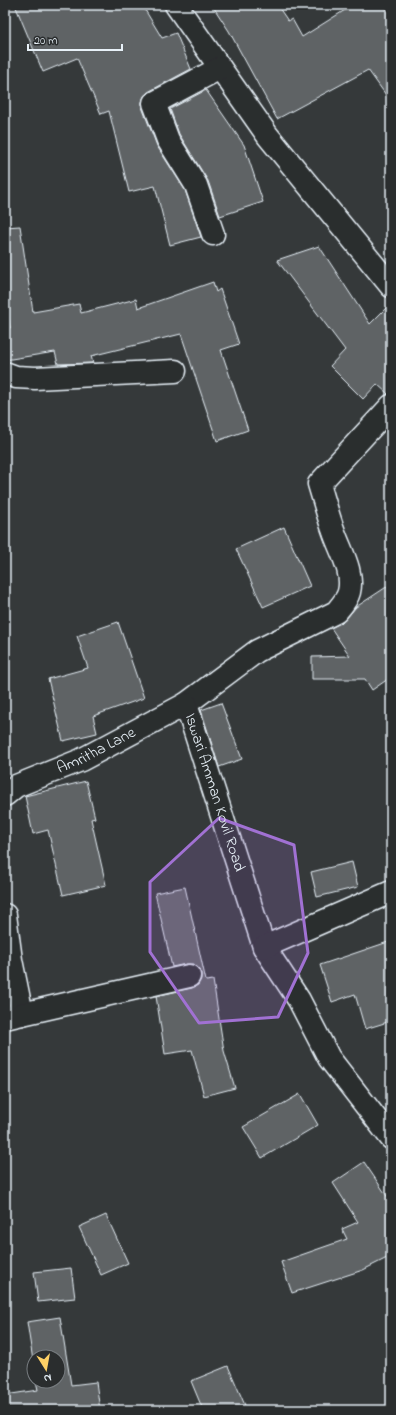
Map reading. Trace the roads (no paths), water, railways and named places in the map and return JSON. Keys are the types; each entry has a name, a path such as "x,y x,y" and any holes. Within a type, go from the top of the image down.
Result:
{"street":[{"path":"176,5 268,136 391,286"},
{"path":"213,234 196,184 168,140 154,103 220,68"},
{"path":"5,373 16,377 35,378 175,371"},
{"name":"Iswari Amman Kovil Road","path":"391,406 319,484 349,578 349,591 343,604 336,612 257,651 186,704 264,946 299,1000 329,1058 391,1138"},
{"name":"Amritha Lane","path":"5,795 16,786 81,760 186,704"},
{"path":"264,946 391,892"},
{"path":"5,915 11,960 14,1016 189,976"}]}
